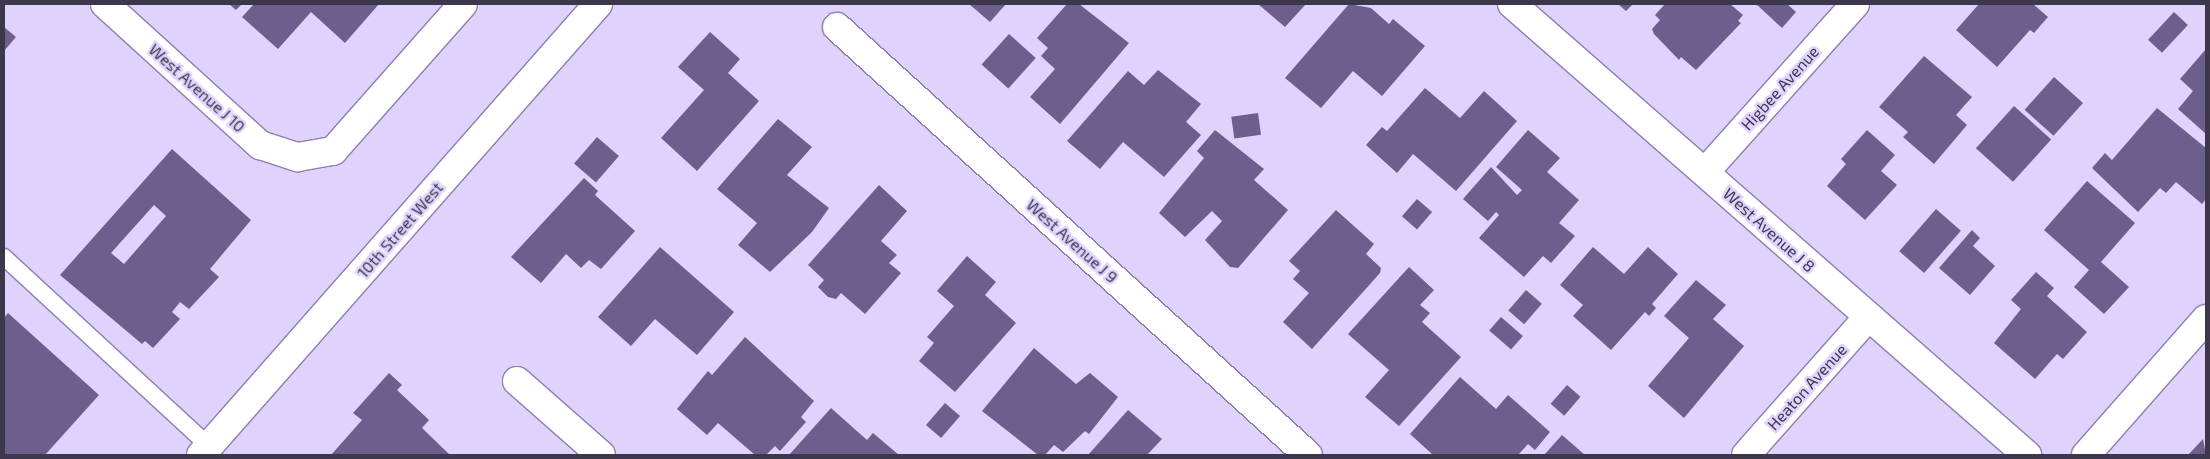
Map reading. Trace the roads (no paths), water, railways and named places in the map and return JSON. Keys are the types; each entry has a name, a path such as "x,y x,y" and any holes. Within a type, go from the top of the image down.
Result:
{"street":[{"name":"West Avenue J 10","path":"105,4 260,145 298,157 333,151 463,4"},
{"name":"10th Street West","path":"205,450 598,4"},
{"name":"West Avenue J 8","path":"1512,4 1705,172 1867,318 2027,455"},
{"name":"Higbee Avenue","path":"1705,172 1855,4"},
{"name":"West Avenue J 9","path":"837,27 1308,455"},
{"name":"Heaton Avenue","path":"1746,455 1867,318"},
{"path":"2086,455 2206,319"},
{"path":"517,381 601,455"}],"lane":[{"path":"4,257 205,450"}]}
